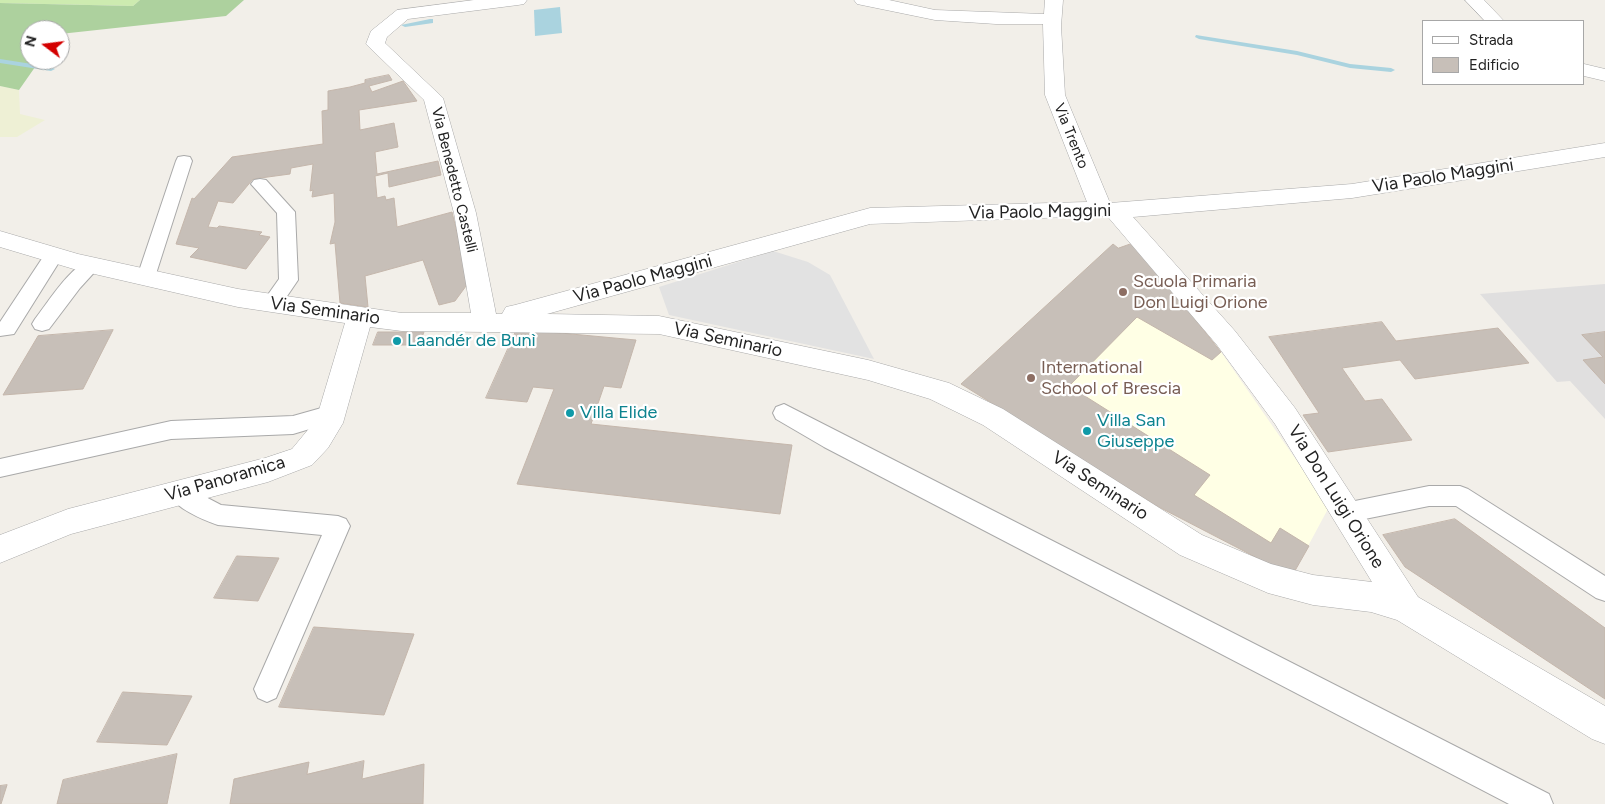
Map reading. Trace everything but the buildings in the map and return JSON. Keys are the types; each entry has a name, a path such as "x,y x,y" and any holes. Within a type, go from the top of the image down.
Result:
{"street":[{"path":"405,7 518,0"},
{"path":"863,0 935,15 996,19 1053,10"},
{"path":"1474,0 1494,20"},
{"name":"Via Benedetto Castelli","path":"405,7 378,35 375,44 433,98 465,213 485,322"},
{"name":"Via Trento","path":"1053,10 1055,95 1108,210"},
{"path":"1585,70 1605,75"},
{"name":"Via Paolo Maggini","path":"485,322 870,216 1108,210 1352,191 1605,150"},
{"name":"Via Don Luigi Orione","path":"1108,210 1226,338 1285,416 1406,608 1605,726"},
{"name":"Via Seminario","path":"0,239 92,265 146,277 272,303 402,322 685,324 818,353 939,391 993,417 1191,545 1268,578 1312,590 1371,597 1406,608"},
{"name":"Via Panoramica","path":"0,549 68,522 268,470 302,457 318,440 329,423 360,316"}],"lane":[{"path":"146,277 184,161"},
{"path":"260,184 286,212 289,280 272,303"},
{"path":"0,329 7,329 54,255"},
{"path":"42,324 73,283 92,265"},
{"path":"784,413 832,441 1539,804"},
{"path":"0,468 171,430 293,425 332,414"},
{"path":"179,493 218,515 338,526 267,689"},
{"path":"1345,513 1430,496 1460,496 1605,590"}],"shaded area":[{"path":"0,86 19,90 20,114 45,120 17,137 0,137"},
{"path":"1113,244 1221,352 1329,507 1292,576 1157,506 961,384"},
{"path":"773,251 808,262 830,275 874,359 669,315 659,287"},
{"path":"1605,284 1605,419 1570,381 1557,382 1480,294"}],"green space":[{"path":"0,0 140,0 133,6 0,3"},
{"path":"140,0 244,0 226,16 70,33 70,20 20,20 20,70 33,70 19,90 0,86 0,3 133,6"}],"water":[{"path":"560,7 562,33 535,36 534,10"}],"waterway":[{"path":"405,25 430,21"},
{"path":"1199,37 1297,53 1350,66 1391,70"},
{"path":"0,61 20,64"}],"place":[{"name":"Scuola Primaria Don Luigi Orione","path":"1123,292"},
{"name":"Laandér de Bunì","path":"397,341"},
{"name":"International School of Brescia","path":"1031,378"},
{"name":"Villa Elide","path":"570,413"},
{"name":"Villa San Giuseppe","path":"1087,431"}]}
